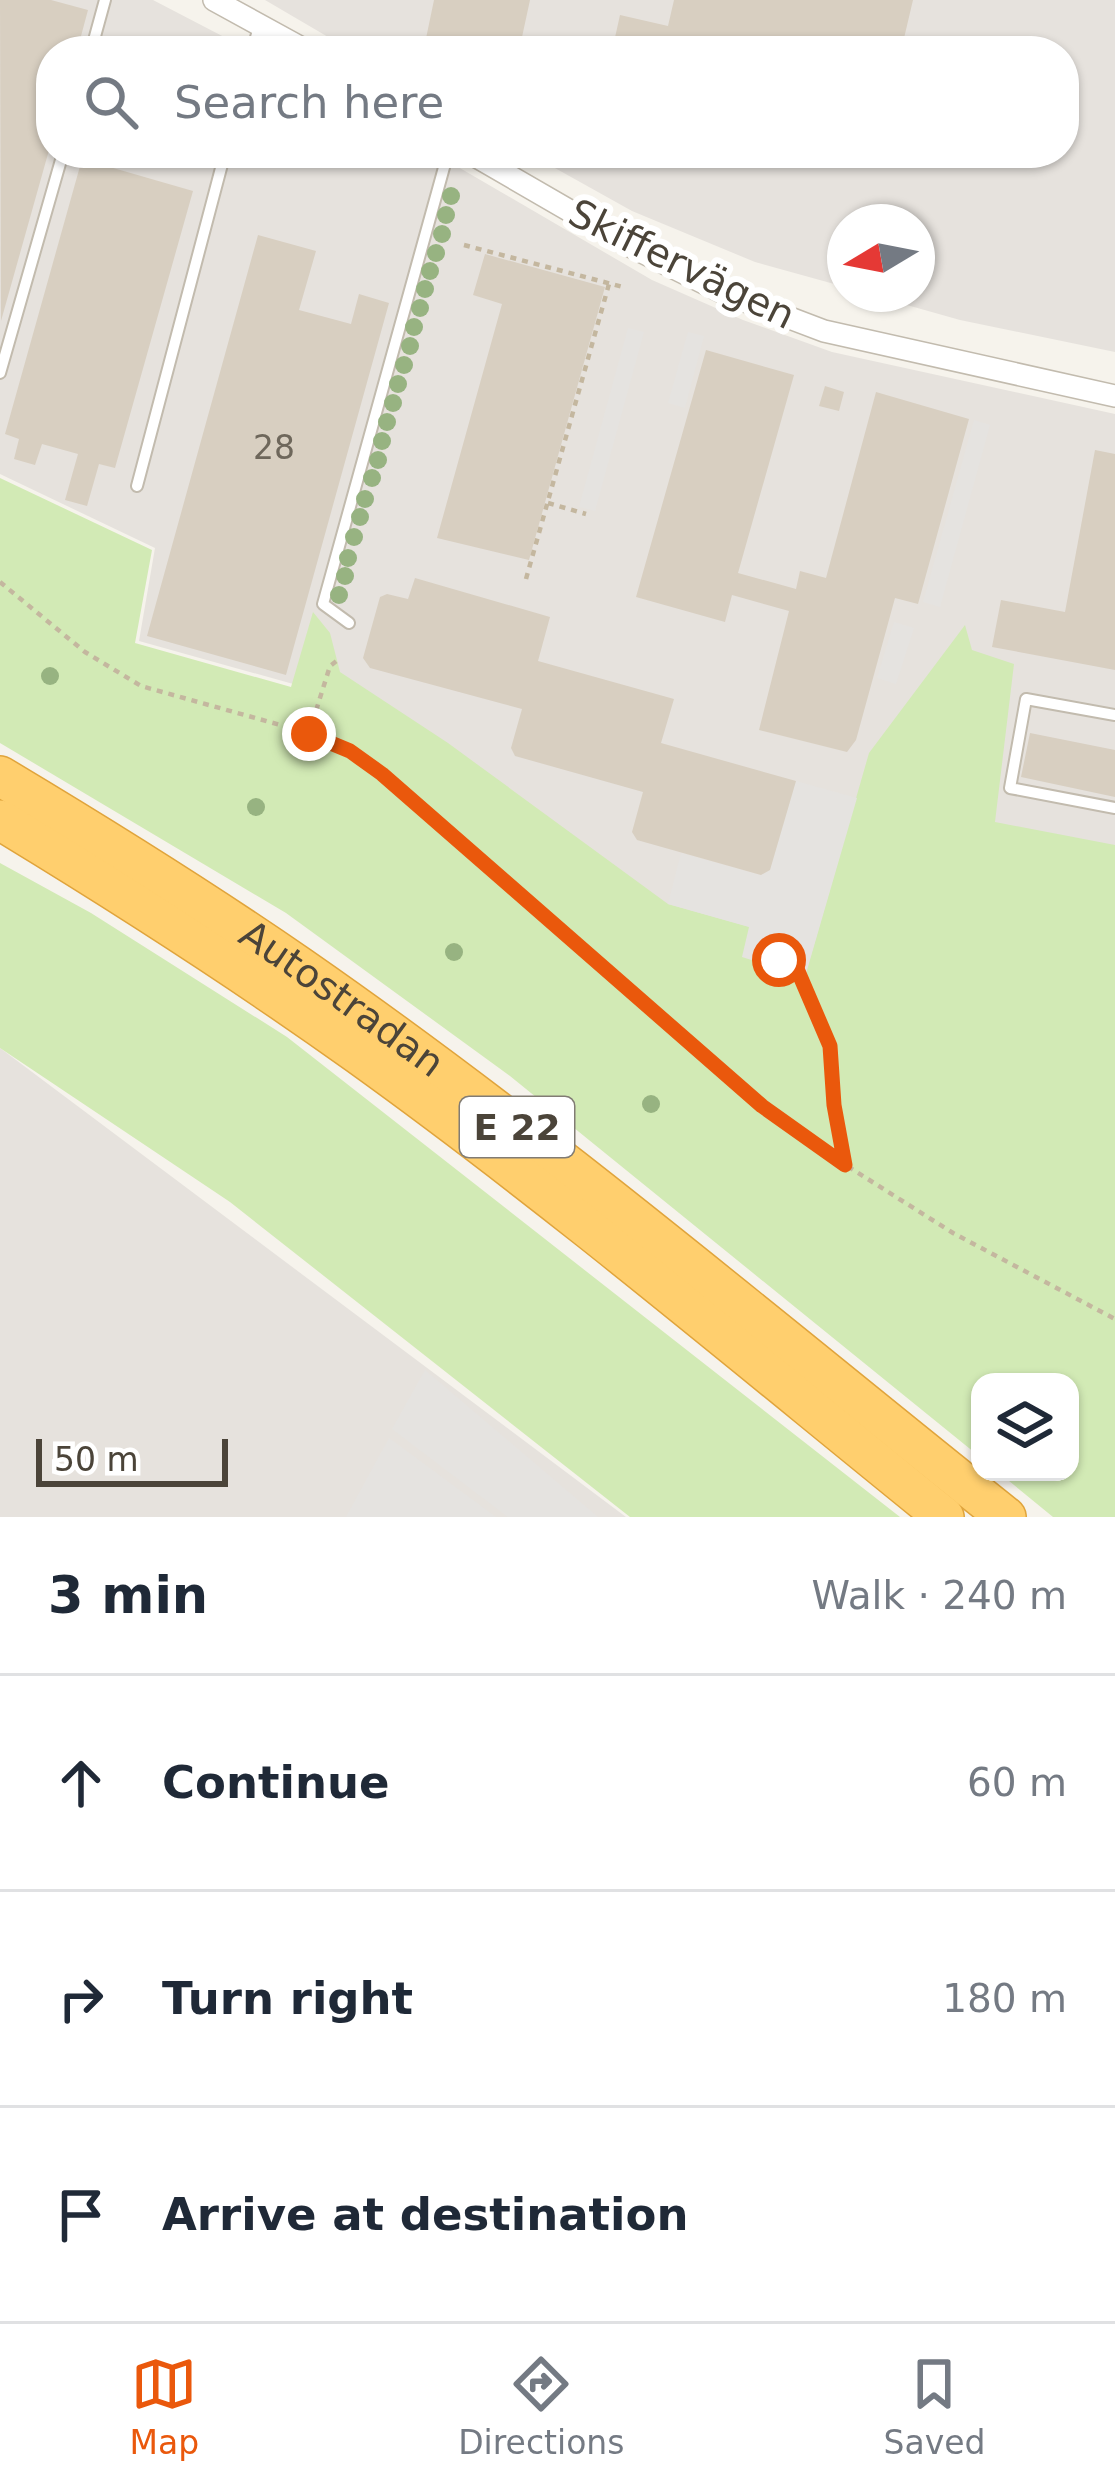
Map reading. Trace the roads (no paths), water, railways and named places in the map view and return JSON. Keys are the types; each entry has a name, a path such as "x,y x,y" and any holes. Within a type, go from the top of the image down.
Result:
{"highway":[{"name":"Autostradan","path":"0,776 140,862 375,1021 497,1111 1006,1517"},
{"name":"Autostradan","path":"0,820 102,882 360,1056 473,1140 944,1517"}],"street":[{"path":"214,0 281,36"},
{"name":"Skiffervägen","path":"496,168 634,248 724,293 824,331 1115,396"}],"lane":[{"path":"95,36 105,0"},
{"path":"256,36 260,24"},
{"path":"0,374 59,168"},
{"path":"137,486 221,168"},
{"path":"349,623 323,604 444,168"},
{"path":"1115,715 1026,699 1010,788 1115,808"}]}
